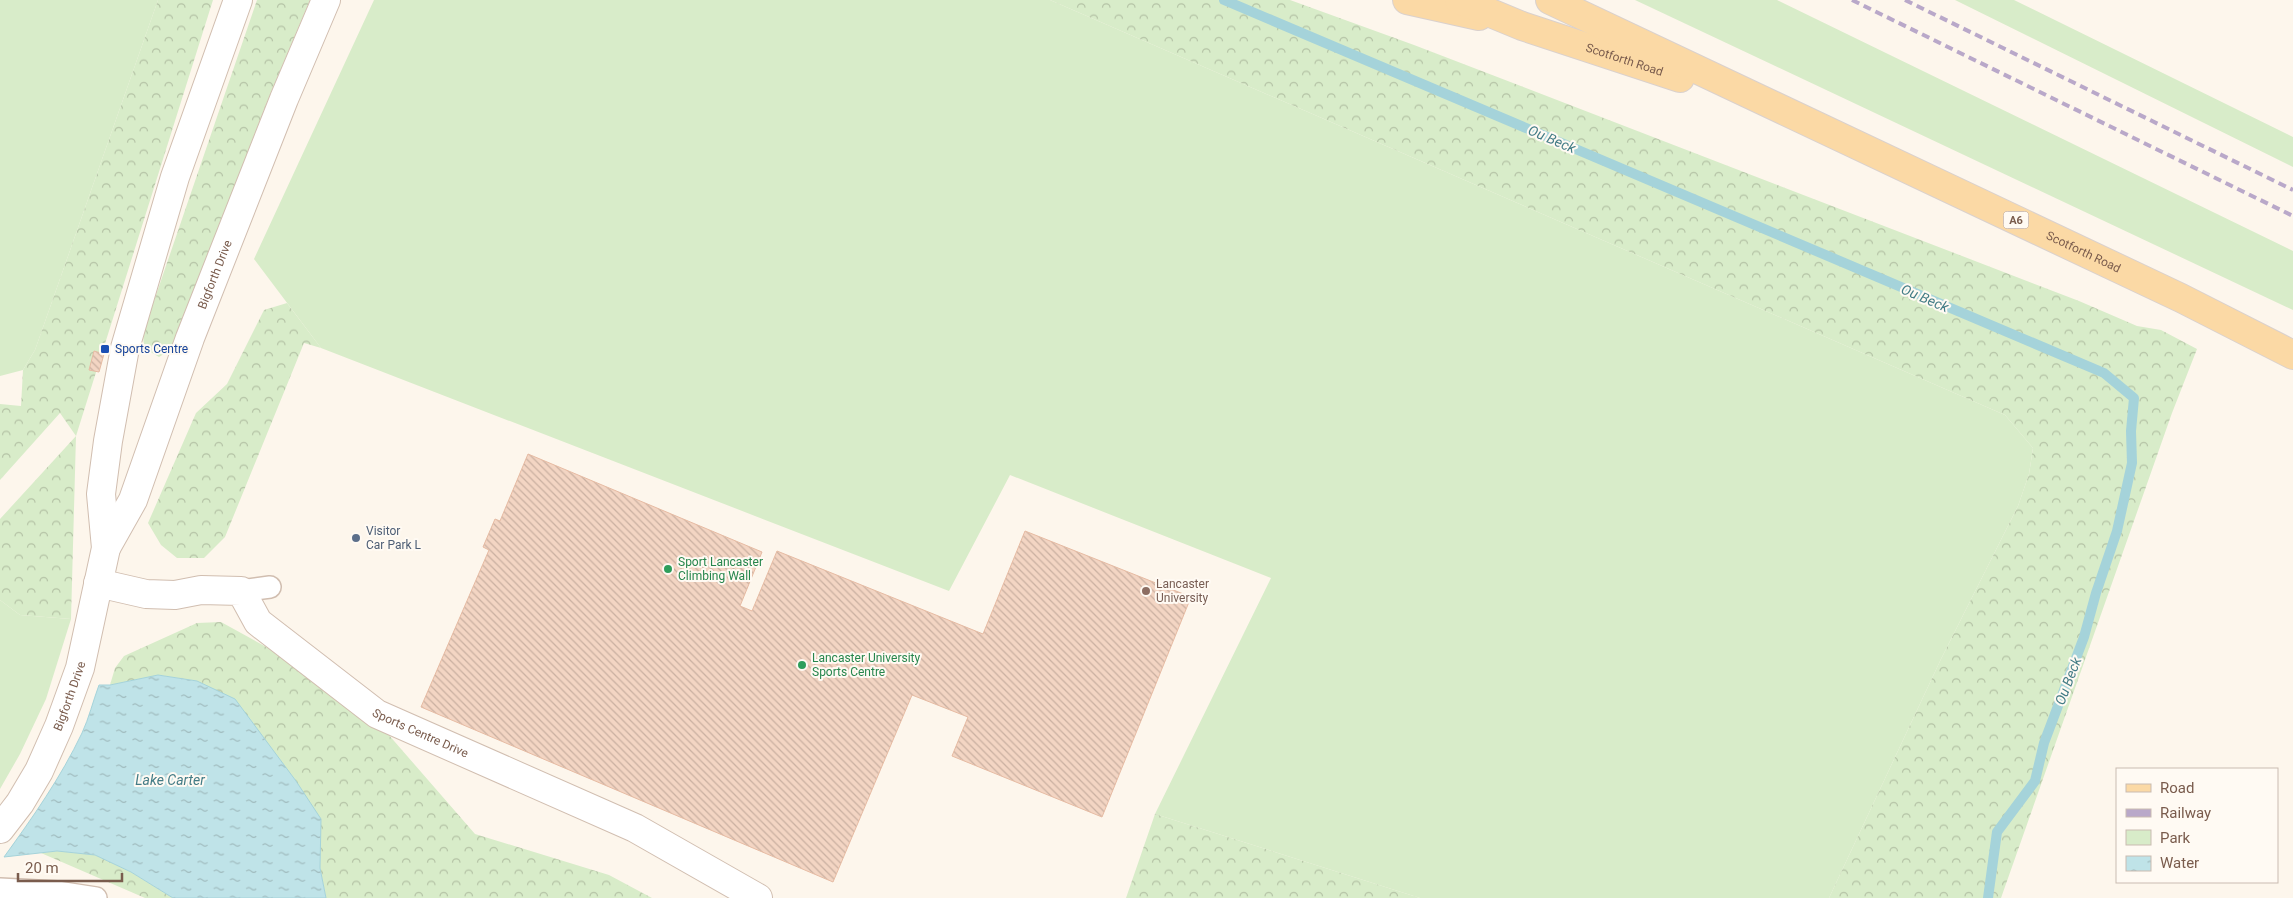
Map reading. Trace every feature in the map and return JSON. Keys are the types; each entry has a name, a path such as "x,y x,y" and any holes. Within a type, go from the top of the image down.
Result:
{"main road":[{"path":"1407,0 1522,26"},
{"name":"Scotforth Road","path":"1459,0 1522,26 1791,115"},
{"name":"Scotforth Road","path":"1550,0 2181,298 2293,355"}],"street":[{"name":"Bigforth Drive","path":"106,548 101,494 108,442 125,348 175,177 238,0"},
{"name":"Bigforth Drive","path":"0,829 30,787 59,726 80,668 106,548 134,500 193,330 284,99 326,0"},
{"path":"98,583 146,594 175,595 200,590 241,591"},
{"name":"Sports Centre Drive","path":"241,591 258,622 378,714 635,828 758,898"}],"lane":[{"path":"241,591 270,586"},
{"path":"0,890 57,892 96,898"}],"green space":[{"path":"0,0 158,0 35,350 23,370 0,376"},
{"path":"158,0 213,0 76,436 60,413 0,480 0,404 21,406 23,370 35,350"},
{"path":"257,0 310,0 267,102 172,349 159,357 144,348 143,333"},
{"path":"374,0 1050,0 2005,415 2033,448 2029,474 2018,506 1941,659 1829,898 1420,898 1155,814 1271,578 1010,475 949,591 321,348 254,259"},
{"path":"1050,0 1290,0 1414,45 2079,301 2137,326 2161,330 2197,349 2172,413 2001,898 1829,898 1941,659 2018,506 2029,474 2033,448 2005,415"},
{"path":"1635,0 1777,0 2293,251 2293,310"},
{"path":"1955,0 2014,0 2293,137 2293,167"},
{"path":"287,303 321,348 304,343 225,537 204,558 177,558 161,545 148,523 196,413 227,384 264,310"},
{"path":"76,436 71,619 20,615 0,600 0,519"},
{"path":"0,600 20,615 71,619 46,699 20,754 0,789"},
{"path":"221,622 290,660 388,734 475,834 609,875 652,898 326,898 320,868 321,819 197,681 159,675 110,685 115,668 124,656 197,623"},
{"path":"1155,814 1420,898 1126,898"},
{"path":"57,851 95,855 131,872 173,898 145,898 41,853"}],"water":[{"name":"Lake Carter","path":"158,675 197,681 235,699 296,781 321,819 320,868 326,898 173,898 131,872 95,855 57,851 4,857 36,812 74,749 99,685 110,685"}],"building":[{"path":"94,351 104,354 99,372 89,370"},
{"name":"Lancaster University Sports Centre","path":"528,454 762,552 740,606 752,611 777,551 983,634 1025,531 1191,597 1102,817 952,756 968,717 912,695 833,882 421,707 489,550 483,547 495,519 500,521"}],"waterway":[{"name":"Ou Beck","path":"1224,0 2104,373 2134,398 2131,431 2132,463 2117,531 2096,593 2084,637 2044,743 2035,781 1997,832 1988,898"}],"railway":[{"path":"1852,0 2293,216"},
{"path":"1905,0 2293,190"}],"place":[{"name":"Sports Centre","path":"105,349"},
{"name":"Visitor Car Park L","path":"356,538"},
{"name":"Sport Lancaster Climbing Wall","path":"668,569"},
{"name":"Lancaster University","path":"1146,591"},
{"name":"Lancaster University Sports Centre","path":"802,665"}]}
